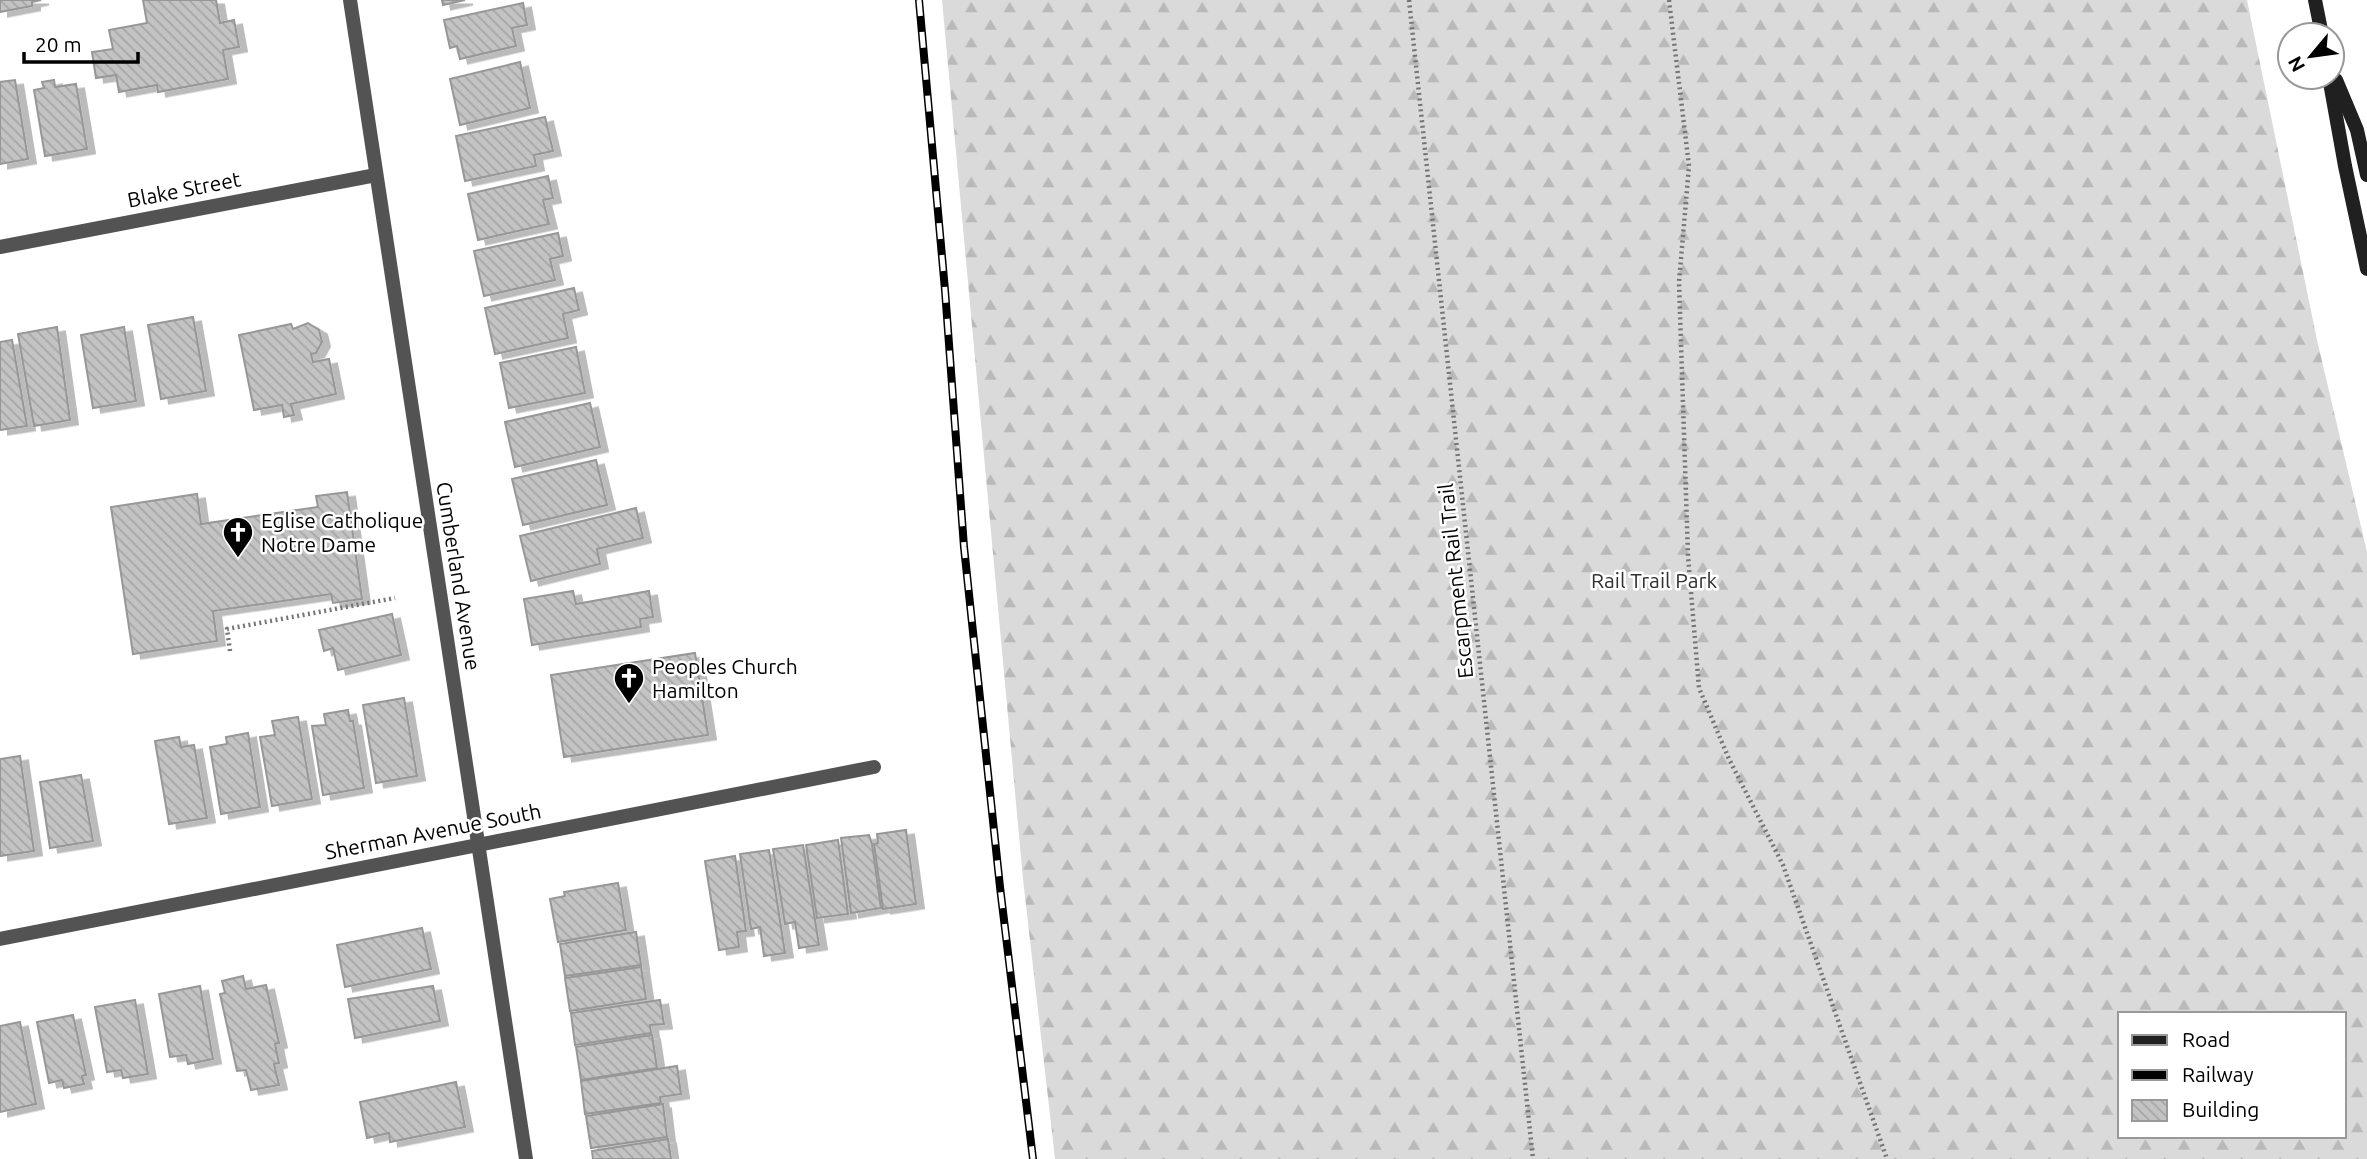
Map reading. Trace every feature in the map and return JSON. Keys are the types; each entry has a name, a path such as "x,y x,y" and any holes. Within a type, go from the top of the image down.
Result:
{"main road":[{"path":"2315,0 2319,21"},
{"path":"2332,91 2367,269"},
{"path":"2340,91 2357,130 2367,175"}],"street":[{"name":"Cumberland Avenue","path":"350,0 526,1159"},
{"name":"Blake Street","path":"0,247 376,174"},
{"name":"Sherman Avenue South","path":"0,939 874,767"}],"path":[{"name":"Escarpment Rail Trail","path":"1409,0 1533,1159"},
{"path":"1670,0 1689,166 1679,295 1688,556 1699,688 1729,759 1783,865 1887,1159"},
{"path":"230,651 227,629 395,598"}],"green space":[{"name":"Rail Trail Park","path":"942,0 2247,0 2317,340 2367,552 2367,1159 1055,1159 1023,879"}],"building":[{"path":"0,0 41,0 32,2 32,6 0,12"},
{"path":"143,0 216,0 220,23 234,20 239,47 223,50 228,79 158,92 157,85 119,92 116,75 96,78 92,52 113,49 109,30 147,23"},
{"path":"442,0 465,0 443,5"},
{"path":"523,3 527,25 512,28 516,46 460,59 457,46 450,48 444,20"},
{"path":"520,62 530,108 460,125 450,79"},
{"path":"15,80 28,159 0,164 0,82"},
{"path":"54,80 55,87 76,84 87,149 45,156 34,90 44,88 42,82"},
{"path":"545,117 553,151 534,155 536,166 465,181 456,136"},
{"path":"548,176 553,198 543,200 549,224 478,240 468,194"},
{"path":"558,233 563,256 550,259 555,280 484,296 474,251"},
{"path":"574,288 579,310 563,314 568,338 495,354 485,308"},
{"path":"193,317 206,391 161,399 148,325"},
{"path":"308,323 319,330 322,342 316,353 311,354 313,362 329,359 336,394 291,404 294,415 284,417 282,405 254,410 239,335 291,324 293,329"},
{"path":"57,327 70,420 34,426 18,334"},
{"path":"124,327 136,401 93,408 81,335"},
{"path":"12,340 27,426 0,430 0,342"},
{"path":"576,347 585,393 509,408 500,363"},
{"path":"590,403 600,447 515,467 505,422"},
{"path":"596,460 607,505 523,525 512,479"},
{"name":"Eglise Catholique Notre Dame","path":"347,492 362,599 333,603 331,594 213,611 217,641 133,654 111,507 197,494 201,524 318,507 316,496"},
{"path":"636,508 643,538 597,549 600,564 531,581 520,536"},
{"path":"573,591 576,604 649,591 653,617 640,619 641,627 532,645 524,599"},
{"path":"392,614 401,655 338,670 333,648 324,651 319,630"},
{"name":"Peoples Church Hamilton","path":"695,653 708,735 564,757 551,675"},
{"path":"404,698 417,776 376,783 363,705"},
{"path":"348,710 350,721 353,721 364,788 323,795 312,726 326,725 324,714"},
{"path":"298,717 312,799 272,806 260,737 275,735 272,721"},
{"path":"248,733 260,807 221,814 210,747 227,744 226,737"},
{"path":"179,737 181,747 194,745 207,818 169,824 155,741"},
{"path":"20,756 34,851 0,856 0,759"},
{"path":"81,775 93,841 50,848 40,782"},
{"path":"906,830 916,904 883,909 874,844 878,843 877,834"},
{"path":"869,835 881,908 851,913 841,838"},
{"path":"838,840 848,914 817,918 806,845"},
{"path":"803,845 819,945 799,948 795,922 785,924 773,849"},
{"path":"769,850 785,953 764,956 760,927 751,929 740,854"},
{"path":"735,856 746,931 737,932 739,947 719,950 705,861"},
{"path":"618,883 626,930 558,942 550,899 565,896 564,892"},
{"path":"422,928 431,969 345,987 337,945"},
{"path":"636,932 641,965 565,976 560,944"},
{"path":"641,967 646,999 570,1011 565,978"},
{"path":"243,976 246,989 266,985 279,1043 275,1044 279,1063 274,1064 279,1085 251,1090 246,1070 237,1071 220,994 225,993 222,981"},
{"path":"200,986 213,1059 188,1064 186,1055 170,1057 159,994"},
{"path":"433,986 440,1021 355,1038 348,999"},
{"path":"135,1000 148,1074 123,1078 121,1070 107,1072 95,1007"},
{"path":"660,1000 664,1024 650,1025 651,1033 575,1045 571,1013"},
{"path":"73,1015 86,1075 82,1076 84,1084 64,1088 62,1080 49,1083 37,1022"},
{"path":"20,1022 36,1104 0,1112 0,1026"},
{"path":"652,1035 657,1068 581,1080 576,1047"},
{"path":"677,1066 681,1094 660,1097 661,1103 585,1114 581,1081"},
{"path":"456,1082 465,1127 390,1142 389,1133 367,1138 360,1102"},
{"path":"663,1104 667,1137 591,1148 586,1116"},
{"path":"668,1139 671,1159 593,1159 592,1151"}],"railway":[{"path":"919,0 945,290 964,547 1000,887 1033,1159"}],"place":[{"name":"Eglise Catholique Notre Dame","path":"238,559"},
{"name":"Peoples Church Hamilton","path":"629,705"}]}
